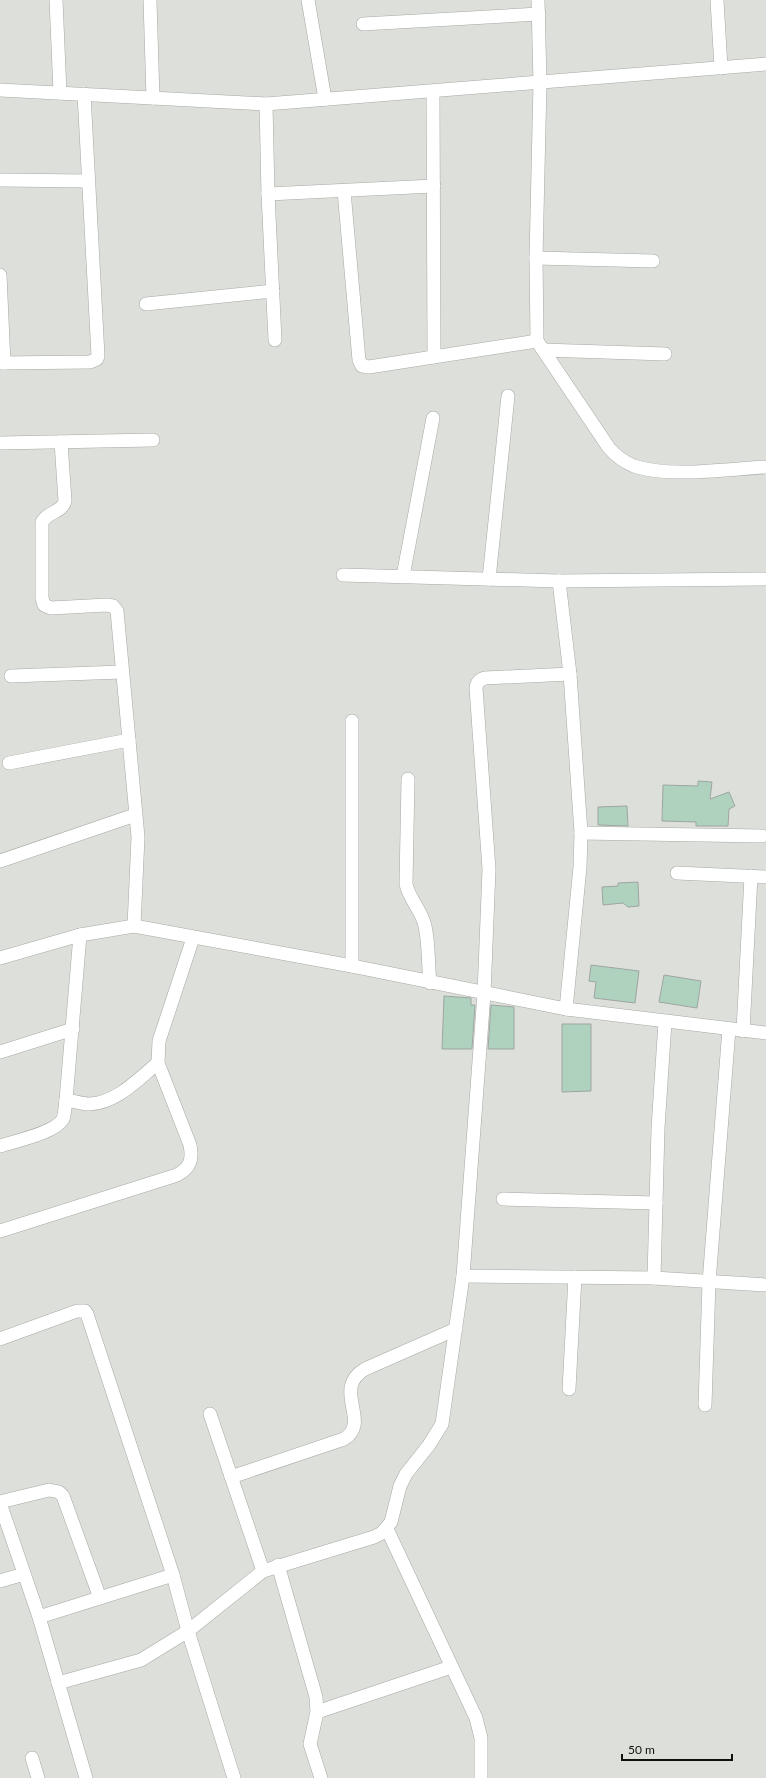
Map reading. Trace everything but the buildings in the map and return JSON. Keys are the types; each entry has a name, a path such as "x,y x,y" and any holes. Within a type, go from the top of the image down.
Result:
{"street":[{"path":"56,0 60,93"},
{"path":"150,0 152,98"},
{"path":"308,0 325,99"},
{"path":"538,0 540,83 536,258 540,346 609,448 619,458 632,465 660,471 673,472 766,467"},
{"path":"717,0 721,68"},
{"path":"363,24 539,14"},
{"path":"0,90 266,104 433,92 766,64"},
{"path":"433,92 434,357"},
{"path":"0,275 2,363 90,362 97,359 84,94"},
{"path":"266,104 268,194 275,340"},
{"path":"0,180 88,181"},
{"path":"268,194 434,186"},
{"path":"344,191 360,363 362,366 369,367 434,357 540,346 664,354"},
{"path":"536,258 653,260"},
{"path":"146,304 273,291"},
{"path":"490,579 508,396"},
{"path":"403,576 433,418"},
{"path":"0,443 153,440"},
{"path":"61,442 64,501 61,509 46,516 42,522 42,601 47,607 51,608 107,605 115,608 118,615 128,740 138,837 134,926"},
{"path":"343,575 559,581 766,579"},
{"path":"559,581 570,674 581,833 580,867 566,1009"},
{"path":"11,676 122,672"},
{"path":"58,1683 141,1660 188,1631 263,1571 278,1565 374,1537 387,1529 394,1514 400,1486 406,1474 429,1445 442,1424 463,1276 484,994 489,869 476,688 477,683 481,679 485,678 570,674"},
{"path":"352,721 352,966"},
{"path":"9,762 128,740"},
{"path":"408,779 406,884 411,899 419,911 425,927 430,983"},
{"path":"0,861 135,815"},
{"path":"581,833 762,836"},
{"path":"677,873 766,877"},
{"path":"743,1030 751,876"},
{"path":"0,958 80,935 134,926 352,966 484,994 566,1009 664,1022 766,1033"},
{"path":"0,1146 45,1132 58,1124 62,1119 66,1100 80,935"},
{"path":"0,1231 177,1175 185,1171 191,1161 190,1145 158,1062 159,1040 193,938"},
{"path":"654,1278 658,1128 664,1022"},
{"path":"0,1052 72,1029"},
{"path":"705,1405 709,1282 729,1029"},
{"path":"66,1100 90,1104 106,1101 116,1097 158,1062"},
{"path":"503,1199 656,1204"},
{"path":"463,1276 654,1278 766,1285"},
{"path":"569,1388 575,1278"},
{"path":"0,1339 76,1311 85,1311 88,1314 173,1575 188,1631 234,1778"},
{"path":"231,1477 344,1439 350,1435 354,1429 350,1386 354,1377 364,1369 456,1329"},
{"path":"210,1414 263,1571"},
{"path":"86,1778 39,1617 0,1502 49,1490 59,1492 63,1496 100,1598"},
{"path":"387,1529 476,1718 481,1738 481,1778"},
{"path":"278,1565 316,1697 317,1712 310,1737 310,1744 321,1778"},
{"path":"0,1581 24,1574"},
{"path":"39,1617 173,1575"},
{"path":"317,1712 451,1667"},
{"path":"32,1758 38,1778"}]}
